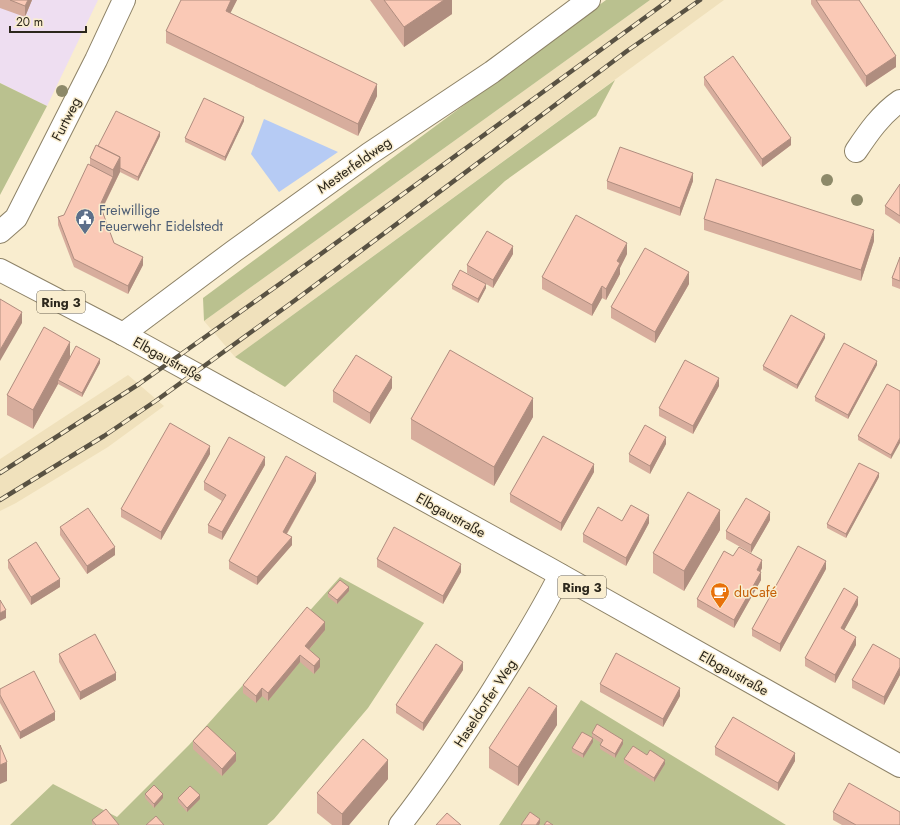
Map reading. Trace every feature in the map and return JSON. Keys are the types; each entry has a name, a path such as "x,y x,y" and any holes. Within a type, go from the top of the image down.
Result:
{"street":[{"name":"Furtweg","path":"0,232 16,218 96,60 124,0"},
{"name":"Mesterfeldweg","path":"123,334 349,167 492,72 589,0"},
{"path":"856,151 872,126 900,101"},
{"name":"Elbgaustraße","path":"0,270 123,334 560,575 900,766"},
{"name":"Haseldorfer Weg","path":"400,825 418,802 460,741 517,652 560,575"}],"shaded area":[{"path":"0,0 98,0 47,106 0,83"},
{"path":"650,0 724,0 235,357 204,321"},
{"path":"128,375 164,406 108,447 16,503 0,511 0,459"}],"green space":[{"path":"606,0 650,0 204,321 203,298"},
{"path":"615,80 596,116 505,181 285,387 235,357"},
{"path":"0,83 47,106 0,195"},
{"path":"340,577 424,623 368,708 274,819 267,825 10,825 53,784 117,817 189,745"},
{"path":"581,700 786,825 499,825"}],"water":[{"path":"264,119 338,152 279,192 251,154"}],"building":[{"path":"10,0 28,0 25,6"},
{"path":"181,0 231,0 226,11 377,84 358,124 166,31"},
{"path":"384,0 444,0 404,27"},
{"path":"816,0 859,0 896,56 866,76"},
{"path":"733,56 791,138 762,159 704,77"},
{"path":"204,98 244,117 225,157 185,138"},
{"path":"116,111 160,132 138,177 120,168 120,157 98,146"},
{"path":"96,145 120,157 113,170 90,158"},
{"path":"620,147 693,173 680,208 607,181"},
{"name":"Freiwillige Feuerwehr Eidelstedt","path":"88,164 113,177 100,205 114,243 143,257 128,286 74,259 58,217 64,215"},
{"path":"716,179 874,230 861,270 704,219"},
{"path":"900,184 900,216 885,206"},
{"path":"576,215 627,243 617,261 620,263 606,289 602,286 592,305 542,277"},
{"path":"487,231 513,246 493,280 467,265"},
{"path":"645,248 689,272 655,332 611,307"},
{"path":"900,257 900,281 892,278"},
{"path":"460,270 486,284 478,299 452,285"},
{"path":"0,299 22,312 0,350"},
{"path":"791,315 825,334 797,385 763,366"},
{"path":"44,327 70,342 33,410 7,395"},
{"path":"844,343 877,361 848,415 815,397"},
{"path":"76,346 100,359 82,393 58,380"},
{"path":"450,350 533,398 494,467 411,419"},
{"path":"356,355 392,377 370,413 333,391"},
{"path":"685,360 719,378 693,426 659,408"},
{"path":"887,384 900,391 900,438 891,455 858,436"},
{"path":"170,423 210,446 161,532 121,509"},
{"path":"645,425 666,437 650,466 629,454"},
{"path":"543,436 594,464 561,523 510,494"},
{"path":"229,437 265,457 222,532 208,525 226,495 204,482"},
{"path":"286,456 316,473 283,532 292,537 257,577 229,561"},
{"path":"859,463 879,473 846,534 827,524"},
{"path":"688,492 720,510 684,571 653,553"},
{"path":"746,498 770,512 751,545 726,531"},
{"path":"631,505 649,515 626,558 583,534 598,507 622,521"},
{"path":"88,508 115,547 87,566 60,527"},
{"path":"394,527 461,564 443,596 377,559"},
{"path":"36,542 60,579 31,597 8,560"},
{"path":"798,546 826,561 780,644 752,629"},
{"path":"739,547 762,560 757,570 761,572 734,620 697,599 724,551 733,556"},
{"path":"340,580 349,587 337,600 328,593"},
{"path":"844,588 858,597 841,628 856,637 835,675 805,658"},
{"path":"0,600 6,610 0,613"},
{"path":"307,607 325,622 305,646 320,659 314,666 300,655 268,693 262,688 256,696 243,685"},
{"path":"95,634 116,673 80,692 59,654"},
{"path":"436,644 463,662 423,723 396,705"},
{"path":"873,644 900,659 900,667 884,697 852,680"},
{"path":"616,653 680,688 663,719 600,684"},
{"path":"34,671 55,712 20,732 0,695 0,689"},
{"path":"529,687 557,706 518,767 489,748"},
{"path":"733,717 795,753 778,783 715,747"},
{"path":"597,724 623,740 615,754 600,745 603,740 592,733"},
{"path":"207,726 236,753 222,769 193,741"},
{"path":"582,732 593,738 583,754 572,748"},
{"path":"363,739 388,760 342,814 317,793"},
{"path":"0,745 7,762 0,765"},
{"path":"633,746 647,755 650,750 665,760 654,778 624,759"},
{"path":"849,783 900,812 900,825 856,825 833,812"},
{"path":"154,785 163,794 154,804 145,794"},
{"path":"190,786 200,795 187,808 178,798"},
{"path":"106,809 119,825 96,825 92,820"},
{"path":"530,812 540,819 536,825 521,825"},
{"path":"447,813 461,825 436,825"},
{"path":"156,816 164,825 146,825"},
{"path":"547,821 553,825 544,825"}],"railway":[{"path":"0,473 139,384 281,283 669,0"},
{"path":"0,500 104,436 157,400 294,301 627,51 700,0"}],"place":[{"name":"Freiwillige Feuerwehr Eidelstedt","path":"85,235"},
{"name":"duCafé","path":"720,609"}]}
